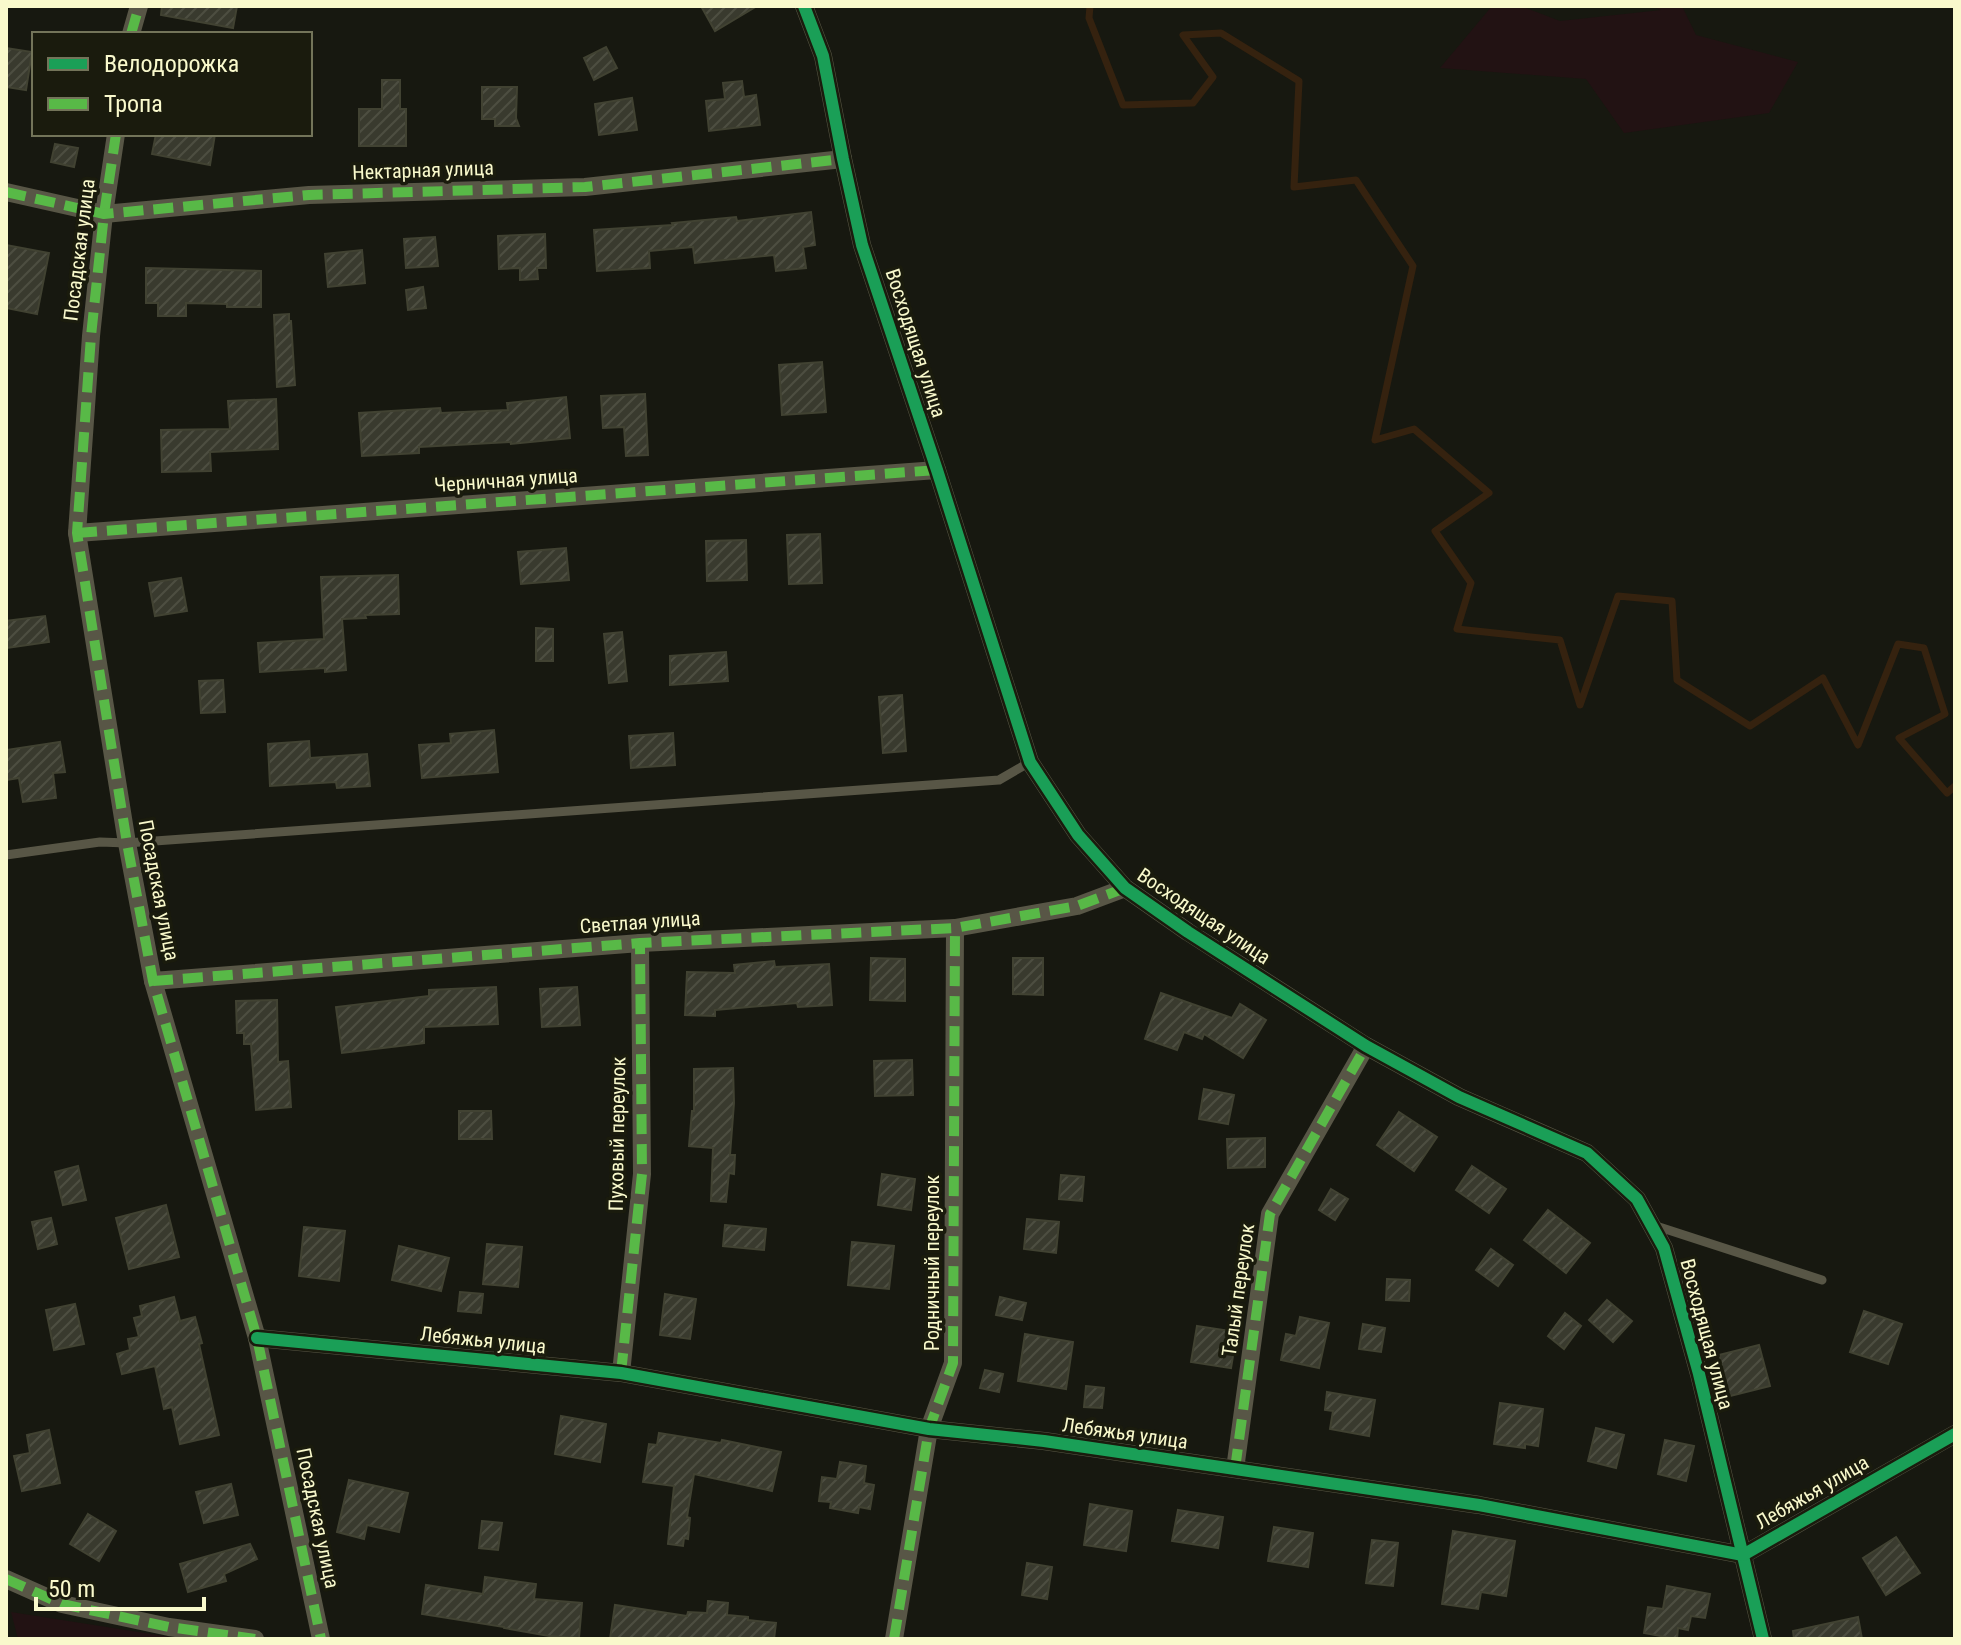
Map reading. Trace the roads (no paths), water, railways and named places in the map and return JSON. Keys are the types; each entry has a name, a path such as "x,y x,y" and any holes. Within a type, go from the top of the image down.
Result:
{"street":[{"path":"132,32 139,6"},
{"name":"Восходящая улица","path":"804,6 823,56 862,245 1030,762 1078,835 1125,888 1366,1046 1459,1097 1587,1153 1637,1199 1664,1248 1699,1374 1763,1639"},
{"name":"Посадская улица","path":"116,136 91,336 77,533 127,843 153,981 257,1338 321,1639"},
{"name":"Нектарная улица","path":"6,192 104,214 309,195 585,187 843,159"},
{"name":"Черничная улица","path":"77,533 937,470"},
{"name":"Светлая улица","path":"153,981 640,943 955,928 1077,906 1125,888"},
{"name":"Родничный переулок","path":"894,1639 929,1429 953,1363 955,928"},
{"name":"Пуховый переулок","path":"621,1373 642,1174 640,943"},
{"name":"Талый переулок","path":"1235,1469 1270,1214 1366,1046"},
{"name":"Лебяжья улица","path":"257,1338 621,1373 929,1429 1044,1441 1479,1505 1743,1555 1955,1434"},
{"path":"6,1579 62,1604 169,1627 255,1639"}],"lane":[{"path":"6,855 100,842 127,843 999,780 1030,762"},
{"path":"1650,1224 1822,1280"}],"waterway":[{"path":"1090,6 1089,18 1123,105 1193,103 1213,77 1183,35 1221,33 1299,81 1294,187 1356,180 1413,266 1375,440 1414,429 1489,493 1435,531 1471,583 1457,629 1560,640 1580,705 1618,596 1672,601 1677,680 1750,726 1823,678 1858,745 1898,644 1924,648 1945,714 1899,738 1947,793 1955,786"}]}
